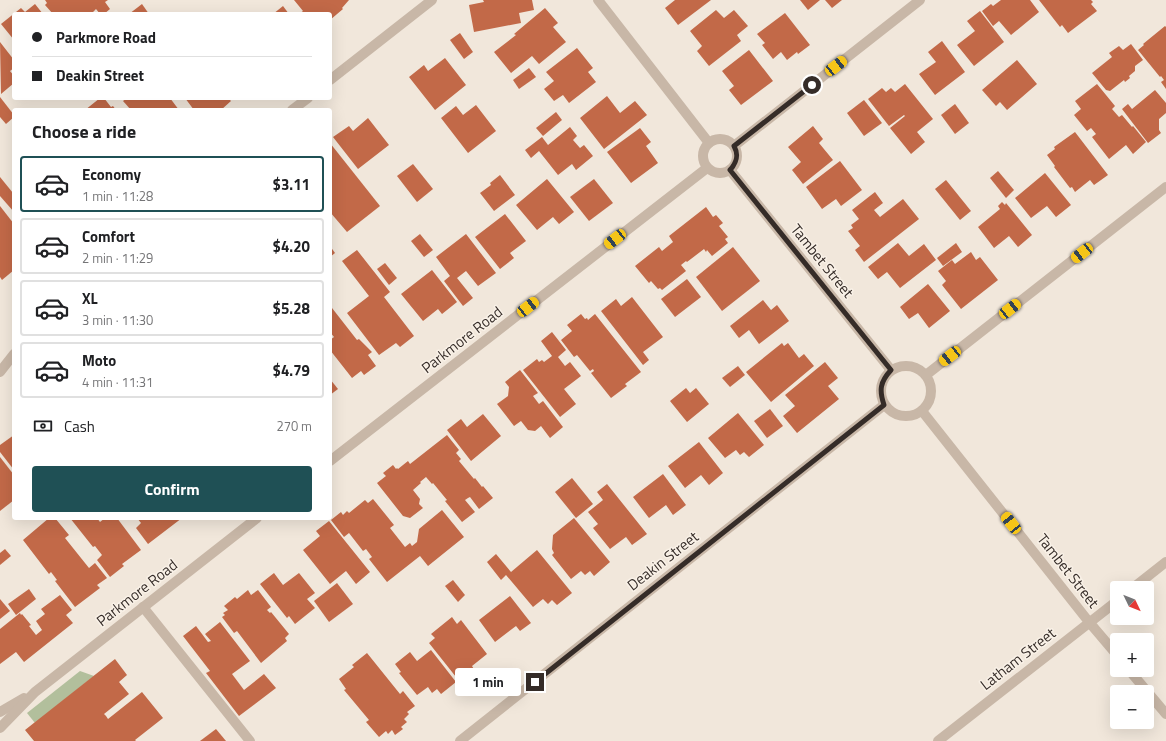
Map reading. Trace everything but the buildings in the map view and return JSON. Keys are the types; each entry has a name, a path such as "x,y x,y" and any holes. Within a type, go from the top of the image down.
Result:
{"street":[{"path":"332,78 432,0"},
{"path":"598,0 709,143"},
{"path":"734,146 920,0"},
{"path":"295,108 305,100"},
{"path":"719,139 725,140 734,146 736,151 736,161 730,170 716,173 707,168 704,163 703,152 709,143 719,139"},
{"name":"Parkmore Road","path":"332,459 707,168"},
{"name":"Tambet Street","path":"730,170 891,370"},
{"path":"926,375 1166,187"},
{"path":"0,372 12,357"},
{"path":"900,366 909,366 918,368 926,375 930,383 932,393 929,403 922,411 913,416 902,416 892,413 884,405 881,396 881,387 884,378 891,370 900,366"},
{"name":"Deakin Street","path":"460,741 884,405"},
{"name":"Tambet Street","path":"922,411 1110,647"},
{"name":"Parkmore Road","path":"0,728 35,692 254,520"},
{"path":"1142,581 1166,562"},
{"name":"Latham Street","path":"938,741 1110,606"},
{"path":"143,607 250,741"},
{"path":"1135,677 1166,714"},
{"name":"Parkmore Road","path":"0,712 35,692"}],"green space":[{"path":"80,671 94,676 35,723 27,713"}],"route":[{"path":"535,682 884,405 881,396 881,387 884,378 891,370 730,170 734,166 737,156 734,146 812,85"}]}
